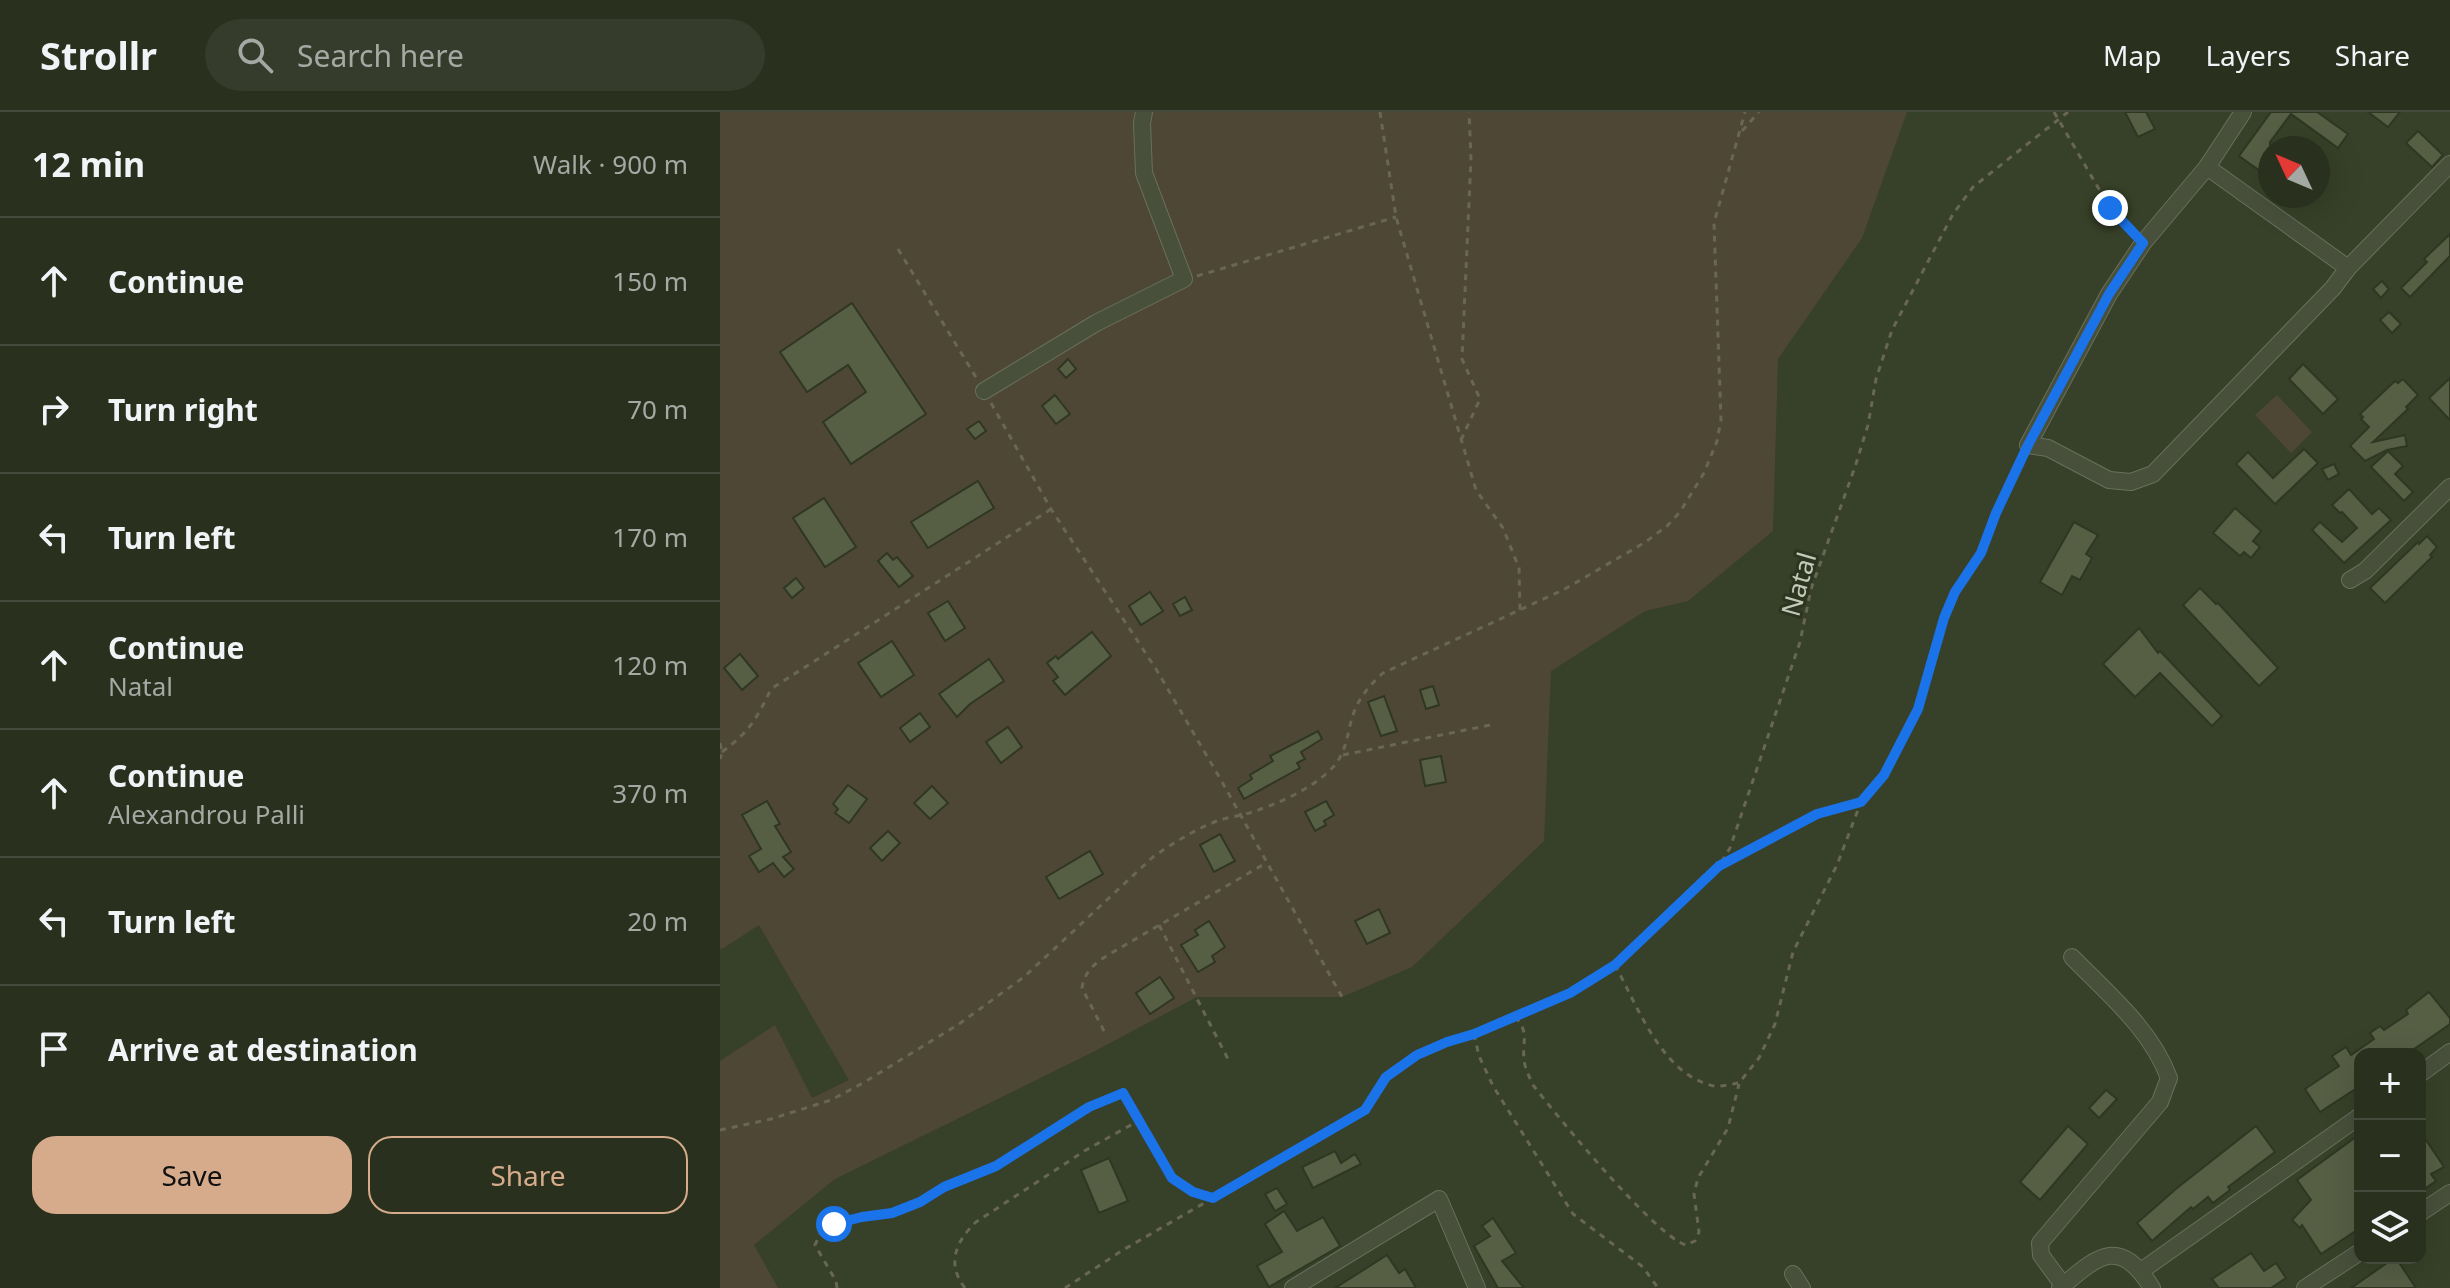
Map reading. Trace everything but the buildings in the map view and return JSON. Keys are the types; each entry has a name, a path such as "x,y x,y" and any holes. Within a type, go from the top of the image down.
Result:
{"street":[{"path":"984,391 1096,323 1184,279 1144,173 1144,112"},
{"path":"2241,113 2207,167 2143,243 2109,294 2028,445 2048,448 2109,480 2131,482 2153,474 2450,164"},
{"path":"2207,167 2348,268"},
{"path":"2350,580 2365,571 2450,487"},
{"path":"2072,957 2135,1022 2161,1057 2169,1078 2160,1102 2040,1243 2041,1255 2062,1287 2093,1260 2110,1255 2127,1259 2141,1271 2152,1288"},
{"path":"2426,1070 2450,1052"},
{"path":"2141,1271 2354,1120"},
{"path":"2426,1209 2450,1193"},
{"path":"1293,1288 1439,1199 1477,1288"},
{"path":"2305,1288 2354,1256"}],"path":[{"path":"1380,112 1396,217 1476,490 1503,528 1519,568 1520,610"},
{"path":"1461,440 1480,399 1462,359 1471,158 1469,112"},
{"path":"720,1130 831,1100 959,1024 1024,977 1172,843 1219,820 1250,813 1277,802 1328,773 1343,755 1357,703 1383,673 1577,582 1667,526 1680,512 1704,473 1717,441 1721,420 1714,223 1745,112"},
{"path":"1740,134 1759,112"},
{"path":"2054,112 2110,208 2143,243"},
{"name":"Natal","path":"1065,1288 1123,1250 1365,1110 1386,1077 1417,1055 1570,993 1615,965 1719,866 1730,848 1800,642 1811,589 1855,467 1868,425 1876,379 1892,330 1953,214 1973,187 2068,112"},
{"path":"1184,279 1396,217"},
{"path":"898,249 1051,509 1156,669 1342,997"},
{"path":"1512,1018 1522,1025 1526,1036 1526,1070 1533,1085 1634,1202 1676,1242 1686,1245 1695,1241 1699,1232 1694,1194 1698,1178 1728,1128 1739,1083 1759,1058 1775,1024 1793,952 1837,865 1861,802 1884,775 1918,709 1944,618 1955,592 1981,553 2028,445"},
{"path":"722,752 743,736 756,720 771,689 1051,509"},
{"path":"1343,755 1495,724"},
{"path":"720,743 720,759"},
{"path":"1719,866 1817,814 1861,802"},
{"path":"1104,1031 1083,992 1083,980 1087,973 1099,961 1267,862"},
{"path":"1159,925 1229,1061"},
{"path":"1615,965 1653,1037 1672,1061 1695,1079 1717,1087 1739,1083"},
{"path":"1474,1034 1479,1056 1493,1086 1573,1214 1643,1267 1658,1288"},
{"path":"837,1288 815,1245 821,1232 834,1224 892,1213 920,1202 944,1187 996,1166 1089,1107 1123,1093 1172,1178 1193,1192 1213,1198"},
{"path":"965,1288 958,1279 954,1265 956,1248 976,1222 1086,1150 1138,1121"}],"shaded area":[{"path":"720,112 1907,112 1862,238 1778,359 1773,531 1688,601 1645,611 1551,671 1544,841 1412,967 1342,997 1197,997 1091,1053 835,1179 754,1245 778,1288 720,1288 720,1061 775,1025 812,1098 849,1080 759,925 720,948"},
{"path":"2277,395 2312,432 2291,453 2255,415"}],"route":[{"path":"834,1224 892,1213 920,1202 944,1187 996,1166 1089,1107 1123,1093 1172,1178 1193,1192 1213,1198 1365,1110 1386,1077 1417,1055 1497,1025 1596,978 1615,965 1719,866 1817,814 1861,802 1884,775 1918,709 1944,618 1955,592 1981,553 2028,445 2109,294 2143,243 2110,208"}]}
